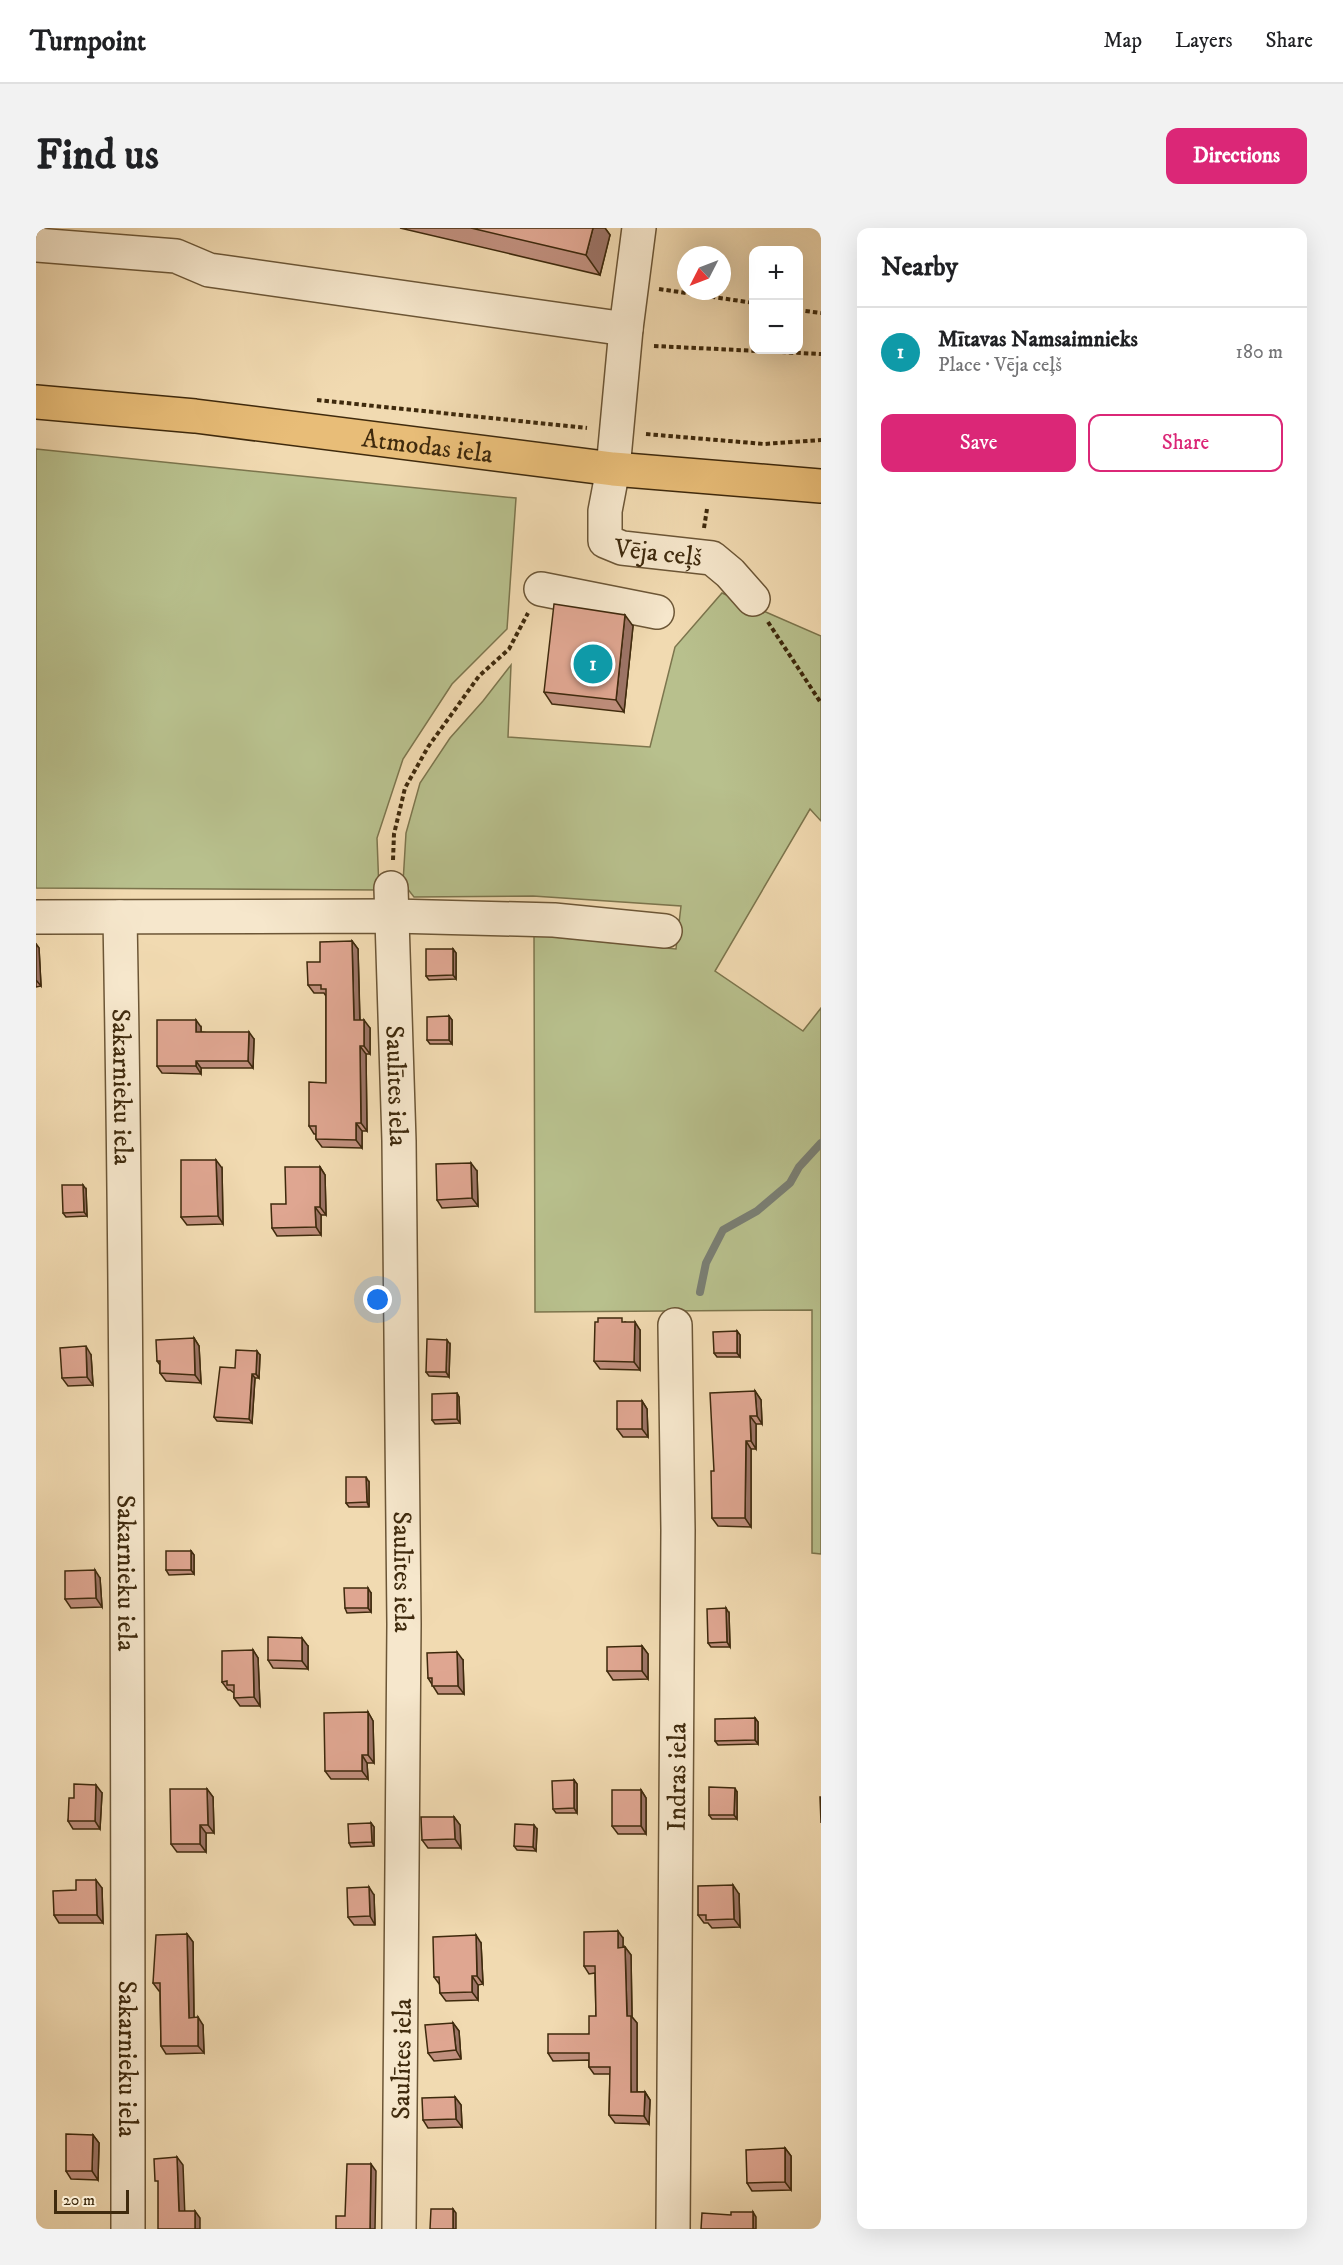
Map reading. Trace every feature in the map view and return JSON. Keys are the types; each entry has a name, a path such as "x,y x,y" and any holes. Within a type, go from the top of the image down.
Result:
{"main road":[{"name":"Atmodas iela","path":"36,402 195,416 613,469 821,486"}],"street":[{"path":"613,469 639,228"},
{"path":"36,245 176,256 209,270 626,334"},
{"name":"Vēja ceļš","path":"613,469 605,511 605,541 622,548 712,558 730,573 753,599"},
{"path":"541,589 657,612"},
{"path":"36,917 120,917 392,902 665,931"},
{"name":"Saulītes iela","path":"392,902 399,1141 404,1613 399,2229"},
{"name":"Sakarnieku iela","path":"120,917 129,1656 128,2229"},
{"name":"Indras iela","path":"673,2229 678,1530 675,1325"}],"path":[{"path":"633,285 749,302"},
{"path":"803,311 821,313"},
{"path":"626,334 650,346 821,354"},
{"path":"616,431 764,444 821,440"},
{"path":"392,902 394,834 405,788 428,747 479,676 509,649 541,589"},
{"path":"753,599 821,703"}],"green space":[{"path":"36,449 516,498 507,629 452,684 403,759 377,838 379,890 36,888"},
{"path":"722,593 821,636 821,821 810,809 715,971 803,1031 821,1008 821,1554 812,1553 812,1310 535,1312 534,935 676,949 681,906 533,896 414,897 403,883 406,833 420,783 450,738 511,665 508,737 650,747 675,647"}],"building":[{"path":"471,228 593,228 586,255"},
{"path":"554,604 625,615 616,700 544,692"},
{"path":"352,941 354,1020 364,1020 364,1046 360,1046 361,1123 356,1123 356,1140 316,1139 316,1126 309,1126 309,1082 326,1083 326,989 321,989 321,985 308,985 307,962 320,962 320,942"},
{"path":"426,949 453,949 453,975 426,976"},
{"path":"449,1016 449,1040 427,1040 427,1017"},
{"path":"157,1020 196,1020 196,1032 249,1032 248,1061 196,1061 196,1066 157,1066"},
{"path":"181,1160 216,1160 218,1216 181,1217"},
{"path":"471,1163 472,1198 437,1200 436,1164"},
{"path":"285,1167 320,1167 320,1207 315,1207 316,1227 272,1228 271,1204 286,1204"},
{"path":"62,1185 83,1185 84,1212 63,1213"},
{"path":"598,1318 622,1318 622,1322 635,1322 634,1362 594,1361 595,1322 598,1322"},
{"path":"737,1331 737,1353 714,1353 713,1332"},
{"path":"194,1338 195,1375 160,1373 156,1340"},
{"path":"427,1339 447,1340 446,1372 426,1372"},
{"path":"86,1346 87,1377 62,1378 60,1348"},
{"path":"236,1350 257,1351 256,1374 252,1374 249,1419 214,1417 220,1367 235,1368"},
{"path":"755,1391 757,1416 750,1416 751,1441 746,1441 745,1518 712,1518 711,1471 714,1471 710,1393"},
{"path":"457,1393 457,1419 432,1420 432,1394"},
{"path":"617,1401 642,1401 642,1429 617,1429"},
{"path":"346,1477 366,1477 367,1502 346,1503"},
{"path":"166,1551 191,1551 191,1570 166,1570"},
{"path":"95,1570 96,1598 65,1599 65,1571"},
{"path":"344,1588 368,1588 368,1608 345,1608"},
{"path":"726,1608 727,1642 708,1643 707,1609"},
{"path":"268,1637 302,1638 302,1661 268,1660"},
{"path":"642,1646 642,1671 607,1671 607,1647"},
{"path":"253,1650 254,1697 234,1698 234,1685 227,1685 227,1681 222,1682 222,1651"},
{"path":"457,1652 458,1686 432,1686 432,1678 428,1678 427,1653"},
{"path":"368,1712 368,1755 362,1755 362,1771 325,1771 324,1713"},
{"path":"755,1718 755,1740 715,1741 715,1719"},
{"path":"574,1780 574,1808 553,1809 552,1781"},
{"path":"74,1784 96,1785 95,1821 68,1821 69,1798 74,1798"},
{"path":"709,1787 735,1788 734,1815 709,1815"},
{"path":"170,1789 207,1789 208,1825 200,1825 200,1844 171,1844"},
{"path":"612,1790 641,1790 641,1826 612,1826"},
{"path":"421,1817 454,1817 455,1839 422,1840"},
{"path":"371,1823 372,1842 349,1843 348,1824"},
{"path":"515,1824 534,1825 533,1847 514,1846"},
{"path":"76,1880 96,1880 97,1915 54,1915 53,1891 76,1890"},
{"path":"733,1885 734,1919 706,1920 706,1915 698,1915 698,1886"},
{"path":"369,1887 370,1916 348,1917 347,1888"},
{"path":"618,1931 618,1948 625,1947 627,2016 631,2016 631,2092 645,2092 644,2116 609,2115 610,2067 589,2067 589,2053 548,2053 548,2034 589,2034 589,2016 596,2016 595,1966 584,1966 584,1932"},
{"path":"187,1934 189,2018 198,2017 198,2046 161,2046 160,1983 153,1983 156,1935"},
{"path":"476,1935 477,1976 472,1976 472,1992 440,1993 439,1977 434,1977 433,1937"},
{"path":"453,2023 456,2050 428,2053 425,2025"},
{"path":"455,2097 456,2119 423,2120 422,2098"},
{"path":"66,2134 93,2135 92,2171 66,2171"},
{"path":"785,2148 785,2182 747,2183 746,2150"},
{"path":"177,2157 179,2211 195,2211 195,2229 158,2229 158,2181 155,2181 154,2159"},
{"path":"347,2164 371,2164 370,2229 336,2229 336,2216 345,2216"},
{"path":"431,2209 453,2209 453,2229 430,2229"},
{"path":"731,2212 753,2212 753,2229 701,2229 702,2213 731,2215"}],"waterway":[{"path":"700,1292 706,1263 723,1230 757,1211 790,1183 799,1167 821,1143"}],"place":[{"name":"Mītavas Namsaimnieks","path":"593,664"}]}
